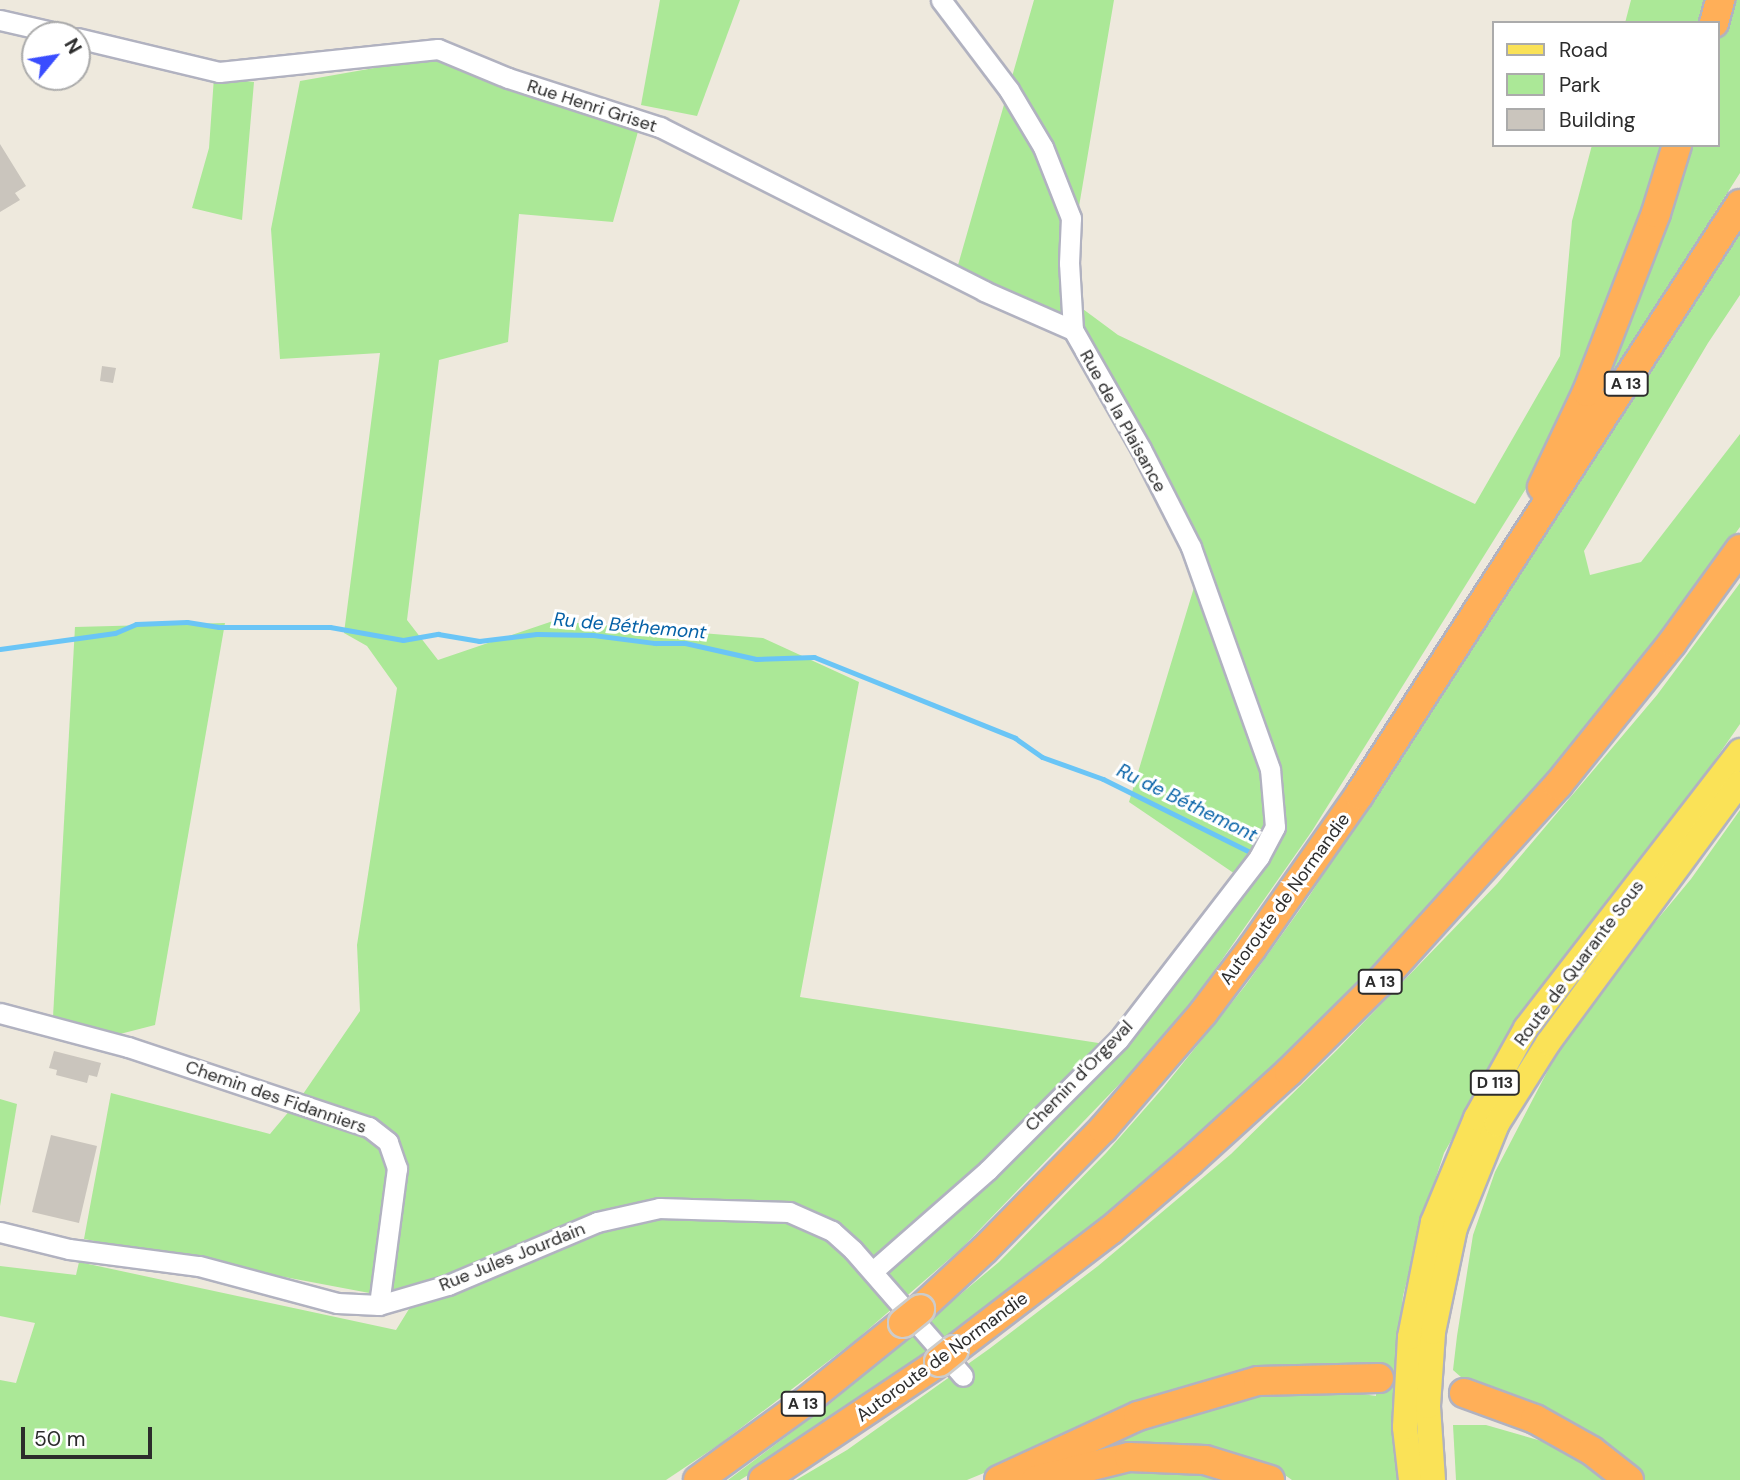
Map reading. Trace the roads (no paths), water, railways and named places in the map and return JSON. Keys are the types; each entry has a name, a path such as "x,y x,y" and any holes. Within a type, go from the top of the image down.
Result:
{"highway":[{"path":"1715,21 1720,0"},
{"path":"1508,561 1587,392 1656,213 1676,147"},
{"name":"Autoroute de Normandie","path":"698,1480 804,1403 911,1316 1047,1189 1103,1129 1203,1013 1306,874 1508,561 1597,430 1740,204"},
{"name":"Autoroute de Normandie","path":"763,1480 952,1363 1190,1162 1289,1072 1379,983 1559,785 1672,643 1740,549"},
{"path":"999,1480 1138,1416 1258,1381 1378,1378"},
{"path":"1464,1393 1535,1419 1592,1451 1629,1480"},
{"path":"1036,1480 1129,1457 1205,1460 1270,1480"}],"main road":[{"name":"Route de Quarante Sous","path":"1411,1480 1405,1427 1410,1337 1433,1222 1476,1118 1526,1028 1740,751"},
{"name":"Route de Quarante Sous","path":"1433,1480 1428,1406 1433,1332 1455,1228 1497,1124 1548,1043 1740,783"}],"street":[{"name":"Rue de la Plaisance","path":"941,0 1009,90 1044,147 1072,218 1069,263 1073,330 1141,449 1191,547 1270,769 1275,827 1259,857"},
{"path":"0,20 21,25"},
{"name":"Rue Henri Griset","path":"91,41 219,72 438,49 508,78 660,127 984,291 1073,330"},
{"name":"Chemin d'Orgeval","path":"873,1271 988,1170 1119,1039 1259,857"},
{"name":"Chemin des Fidanniers","path":"0,1013 128,1046 343,1117 379,1134 388,1142 397,1168 379,1305"},
{"name":"Rue Jules Jourdain","path":"0,1232 69,1249 199,1266 337,1303 379,1305 448,1285 597,1223 659,1208 789,1212 832,1231 873,1271 952,1363"}],"waterway":[{"name":"Ru de Béthemont","path":"0,649 115,633 136,624 187,622 219,627 330,627 403,640 438,634 479,641 537,634 593,635 655,643 685,643 756,659 814,657 1015,738 1042,757 1103,779 1254,854"}]}
